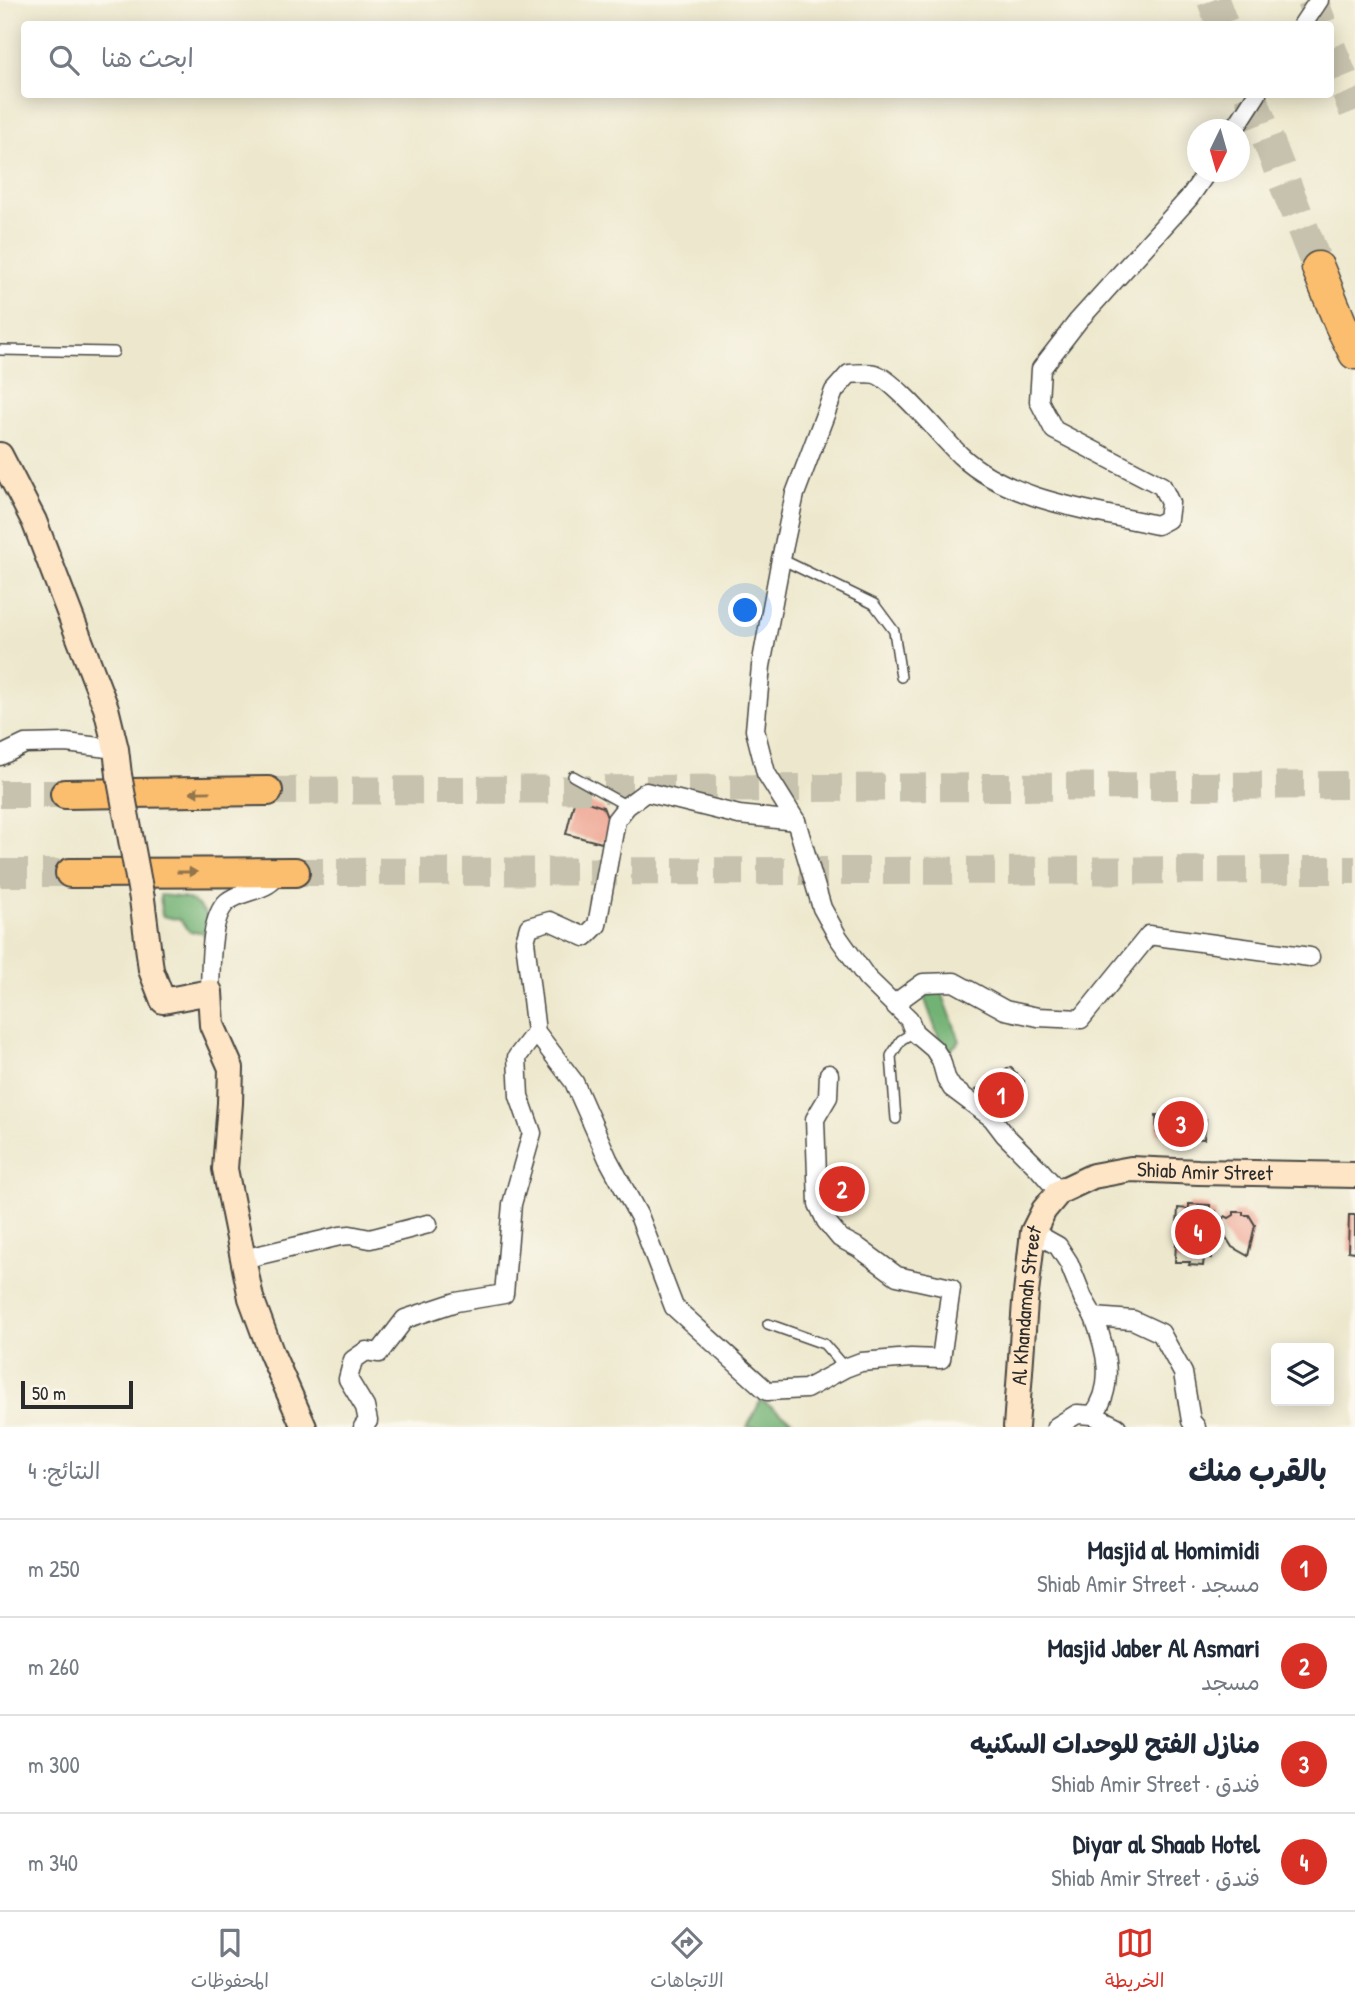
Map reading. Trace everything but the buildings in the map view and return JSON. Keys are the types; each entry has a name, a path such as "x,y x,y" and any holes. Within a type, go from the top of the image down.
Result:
{"highway":[{"path":"1318,268 1355,353"},
{"path":"1341,325 1355,372"}],"main road":[{"path":"65,793 268,791"},
{"path":"70,873 289,872"}],"street":[{"path":"1305,21 1319,0"},
{"path":"1241,119 1254,98"},
{"path":"1059,1192 992,1118 952,1088 934,1049 915,1032 909,1019 866,978 832,928 822,908 796,821 766,773 755,730 761,666 795,494 834,391 849,374 876,374 891,384 963,458 996,481 1040,498 1157,525 1168,519 1170,503 1162,486 1054,430 1039,401 1041,369 1078,321 1189,198 1200,182"},
{"path":"0,456 34,521 106,708 116,749 152,971 163,1001 210,992"},
{"path":"0,756 25,744 66,743 116,749"},
{"path":"796,821 739,816 646,792 627,806 616,820 597,925 585,936 550,922 529,927 525,941 536,1032 574,1082 608,1159 639,1218 674,1307 767,1391 806,1389 861,1362 911,1358 941,1359 951,1288 897,1276 859,1248 839,1238 826,1221 818,1204 815,1119 828,1097 829,1074"},
{"path":"289,872 226,903 215,924 210,992 212,1025 231,1068 225,1169 251,1298 303,1427"},
{"path":"894,1004 923,983 954,982 1005,1010 1038,1017 1082,1019 1149,935 1310,957"},
{"path":"363,1427 368,1421 365,1406 348,1378 353,1360 366,1351 379,1353 405,1319 456,1302 503,1294 512,1204 532,1132 519,1096 517,1057 536,1032"},
{"name":"Shiab Amir Street","path":"1059,1192 1093,1176 1131,1168 1355,1175"},
{"name":"Al Khandamah Street","path":"1016,1427 1033,1232 1044,1210 1059,1192"},
{"path":"243,1259 340,1236 370,1239 428,1224"},
{"path":"1033,1232 1058,1246 1069,1263 1105,1348 1107,1382 1102,1405 1093,1415"},
{"path":"1094,1317 1133,1320 1161,1333 1183,1373 1191,1420 1196,1427"},
{"path":"1056,1427 1077,1414 1093,1415 1117,1427"}],"lane":[{"path":"0,350 114,352"},
{"path":"782,559 874,604 894,631 901,677"},
{"path":"573,776 627,806"},
{"path":"896,1119 891,1056 901,1040 915,1032"},
{"path":"768,1324 824,1344 845,1368"}],"green space":[{"path":"160,895 185,898 195,903 211,922 205,937 203,932 190,932 180,920 162,916"},
{"path":"941,990 960,1041 945,1055 924,997"},
{"path":"761,1400 792,1421 790,1427 747,1427"}],"tunnel":[{"path":"1213,0 1221,21"},
{"path":"1312,0 1320,21"},
{"path":"1334,58 1355,111"},
{"path":"1252,98 1318,268"},
{"path":"268,791 1355,785"},
{"path":"0,794 65,794"},
{"path":"295,872 1355,870"},
{"path":"0,873 70,873"}],"place":[{"name":"Masjid al Homimidi","path":"1001,1095"},
{"name":"منازل الفتح للوحدات السكنيه","path":"1181,1124"},
{"name":"Masjid Jaber Al Asmari","path":"842,1189"},
{"name":"Diyar al Shaab Hotel","path":"1198,1232"}]}
